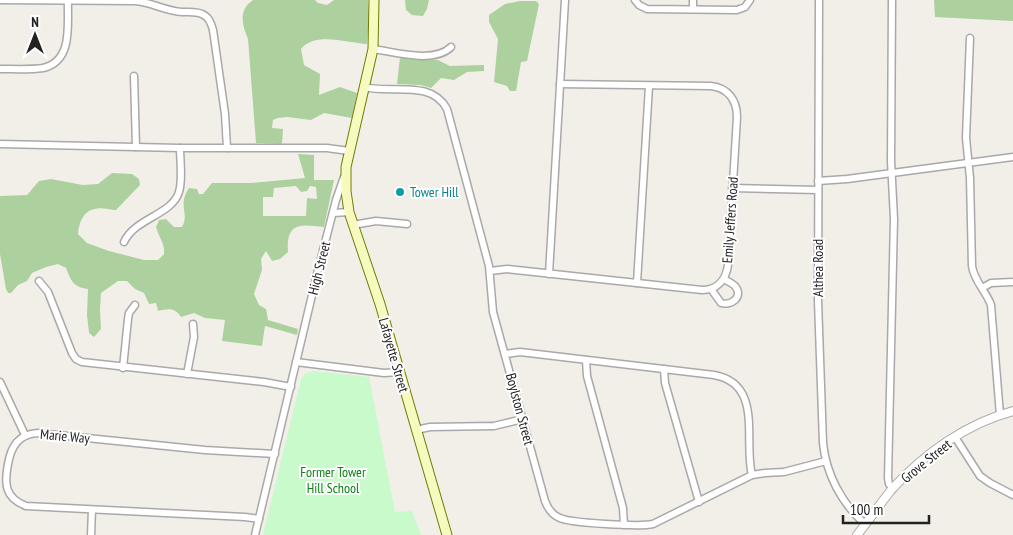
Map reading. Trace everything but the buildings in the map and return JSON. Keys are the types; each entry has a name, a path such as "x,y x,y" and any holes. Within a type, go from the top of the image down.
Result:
{"main road":[{"name":"High Street","path":"345,175 373,49 374,0"},
{"name":"Lafayette Street","path":"345,175 349,212 378,299 447,535"}],"street":[{"path":"0,0 148,1 168,10 200,13 210,21 213,30 225,108 227,148"},
{"path":"0,69 44,68 57,60 67,44 68,0"},
{"path":"549,274 565,0"},
{"path":"635,0 639,5 647,9 740,9 747,6 750,0"},
{"path":"693,0 693,9"},
{"name":"Althea Road","path":"819,0 818,307 822,428 826,461 837,487 855,514 865,524"},
{"path":"892,0 892,174 894,219 888,480 893,489"},
{"path":"970,38 966,138 973,269 974,275 988,297 992,310 1000,415"},
{"path":"373,49 432,56 442,53 451,47"},
{"path":"134,76 136,147"},
{"name":"Emily Jeffers Road","path":"560,84 714,86 730,95 734,101 737,113 728,265 724,279 711,289"},
{"path":"637,284 649,86"},
{"name":"Boylston Street","path":"364,88 426,92 437,97 445,106 490,270 492,307 546,504 551,512 564,520 653,524 752,476 784,472 826,461"},
{"path":"0,144 180,148 327,148 349,152"},
{"path":"124,242 135,227 167,207 178,195 180,184 180,148"},
{"path":"818,180 892,174 1013,157"},
{"name":"High Street","path":"255,535 333,213 345,175"},
{"path":"732,188 818,190"},
{"path":"333,213 349,212"},
{"path":"353,225 376,221 408,224"},
{"path":"490,270 506,269 637,284 699,290 711,289 721,303 728,304 734,301 737,290 734,285 724,279"},
{"path":"39,281 48,292 70,349 76,359 86,363 123,368 264,382 291,387"},
{"path":"982,288 991,283 1013,282"},
{"path":"123,368 128,319 135,304"},
{"path":"187,374 194,337 193,324"},
{"path":"505,354 520,352 718,376 728,380 745,397 748,409 752,476"},
{"path":"586,360 587,376 623,508 624,524"},
{"path":"296,362 384,373 399,372"},
{"path":"664,369 665,382 699,502"},
{"path":"0,382 25,435"},
{"name":"Grove Street","path":"857,535 893,489 922,462 975,425 1013,411"},
{"path":"416,430 430,427 494,426 523,419"},
{"name":"Marie Way","path":"259,520 245,517 26,506 11,496 6,480 9,458 16,443 25,435 42,433 205,450 275,454"},
{"path":"955,438 980,476 1013,495"},
{"path":"91,535 92,510"}],"green space":[{"path":"253,0 315,0 318,3 327,5 334,0 368,0 367,44 323,39 315,40 301,49 304,65 320,74 319,95 340,87 357,93 352,118 324,113 311,120 287,117 278,118 273,120 272,128 283,129 282,144 256,143 248,39 243,23 245,8"},
{"path":"405,0 429,0 423,16 412,15 406,10"},
{"path":"934,0 1013,0 1013,21 935,17"},
{"path":"520,1 536,1 539,4 527,61 521,62 516,91 510,91 507,86 494,82 498,39 489,22 489,15 505,4"},
{"path":"400,57 438,60 450,66 484,65 484,71 467,72 454,80 441,78 431,88 421,85 397,84"},
{"path":"298,154 314,155 314,180 334,180 324,227 308,225 296,227 289,235 288,252 280,259 272,261 266,251 261,259 262,270 254,294 259,305 266,309 268,320 298,329 297,335 265,326 262,346 222,341 225,320 205,318 194,313 181,317 171,310 158,311 156,303 149,304 144,293 135,289 127,281 118,281 101,293 101,329 94,337 89,333 87,315 88,289 73,283 66,268 58,264 46,267 32,273 27,281 18,285 11,293 8,293 6,289 0,254 0,196 27,195 39,181 51,179 83,185 98,184 112,173 132,174 139,179 140,185 116,210 97,208 87,212 79,226 78,234 87,243 109,251 144,260 158,260 164,254 163,244 156,227 159,220 166,219 174,227 182,227 185,218 184,200 189,188 197,189 199,194 203,194 212,183 251,183 305,178","holes":["296,186 301,192 307,191 310,186 316,187 317,199 307,198 306,216 263,216 263,197 273,197 274,188"]},
{"name":"Former Tower Hill School","path":"313,371 369,377 395,512 412,511 421,535 263,535 301,379 306,373"}],"place":[{"name":"Tower Hill","path":"400,192"}]}
